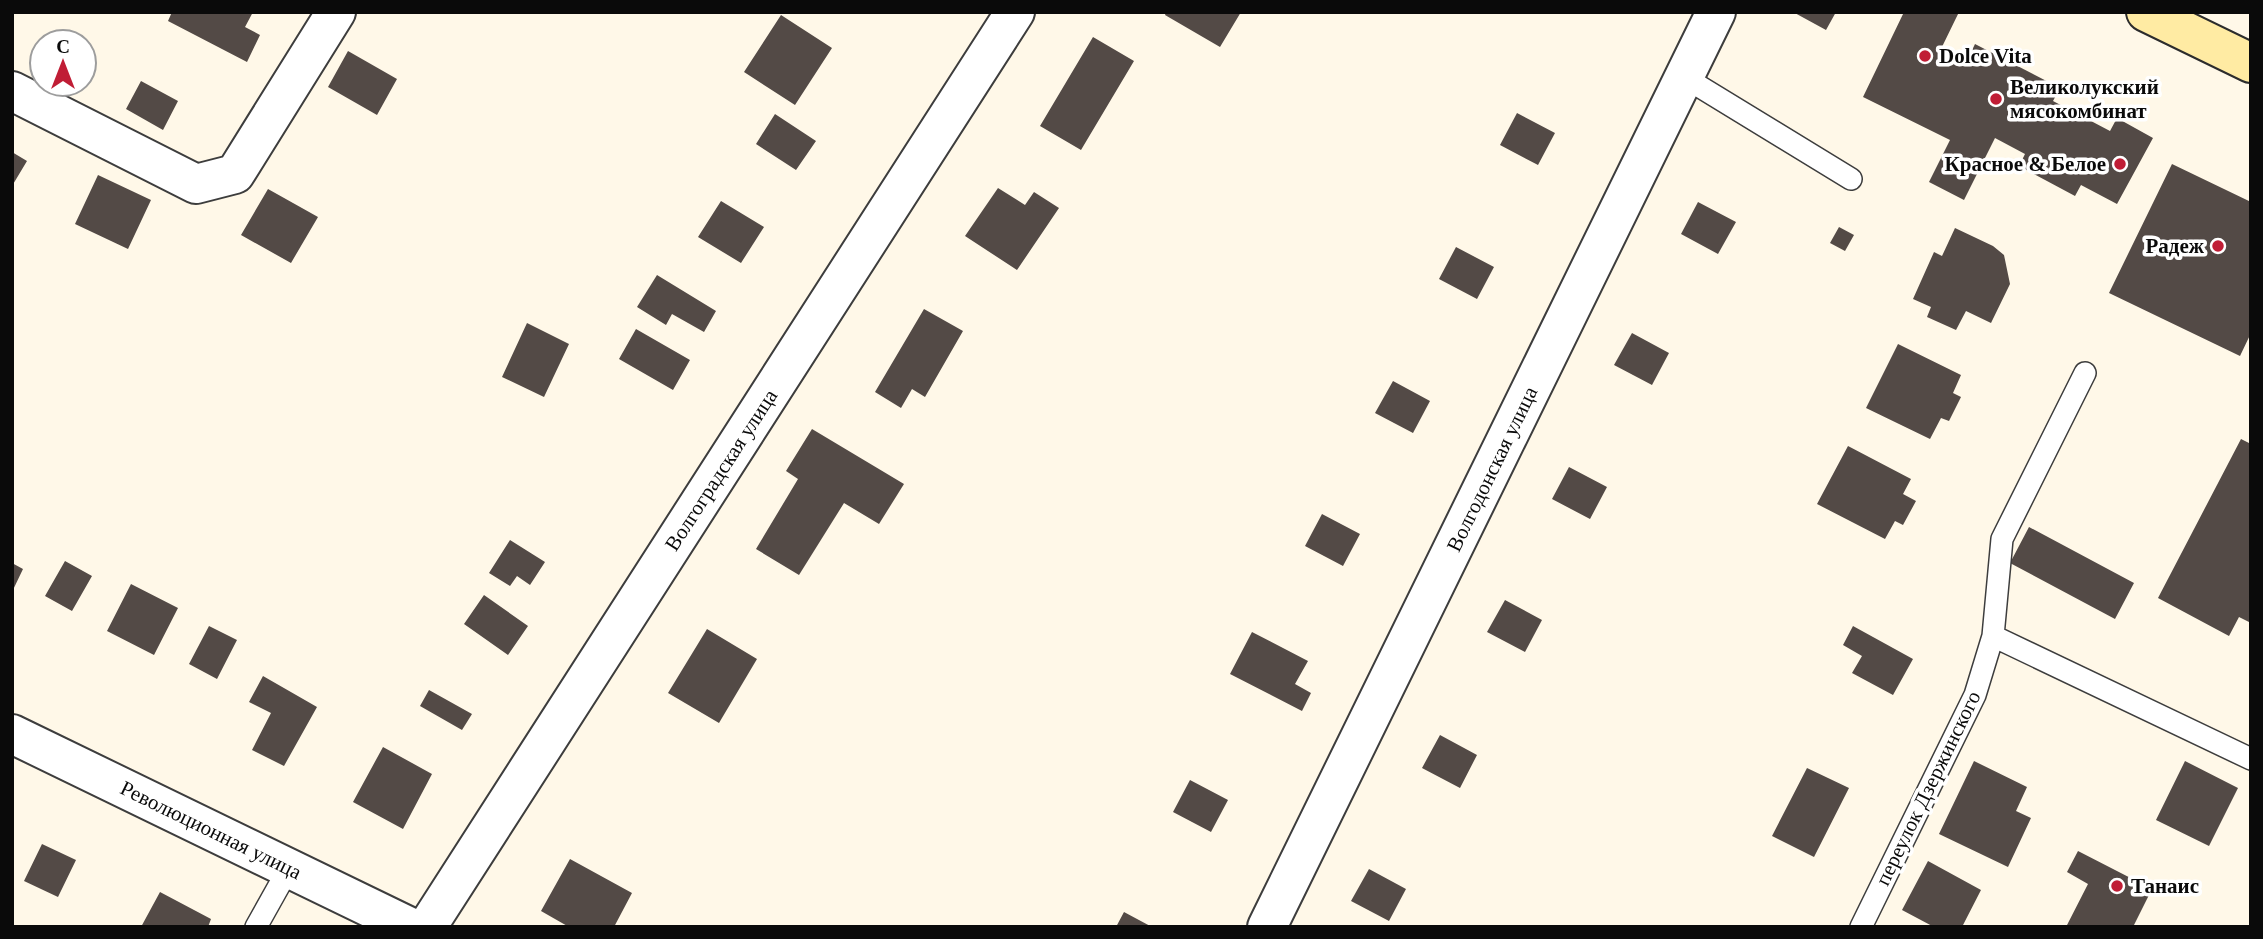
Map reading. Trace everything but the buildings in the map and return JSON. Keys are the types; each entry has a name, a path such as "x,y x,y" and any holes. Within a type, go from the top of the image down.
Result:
{"main road":[{"path":"2146,12 2251,63"}],"street":[{"path":"12,91 196,184 235,174 336,12"},
{"name":"Волгоградская улица","path":"427,927 1015,12"},
{"name":"Волгодонская улица","path":"1268,927 1716,12"},
{"name":"Революционная улица","path":"12,734 410,927"}],"lane":[{"path":"1684,77 1851,178"},
{"name":"переулок Дзержинского","path":"1861,927 1975,695 1993,636 2002,540 2085,373"},
{"path":"1993,636 2251,759"},
{"path":"256,927 289,868"}],"place":[{"name":"Dolce Vita","path":"1925,56"},
{"name":"Великолукский мясокомбинат","path":"1996,99"},
{"name":"Красное & Белое","path":"2120,164"},
{"name":"Радеж","path":"2218,246"},
{"name":"Танаис","path":"2117,886"}]}
